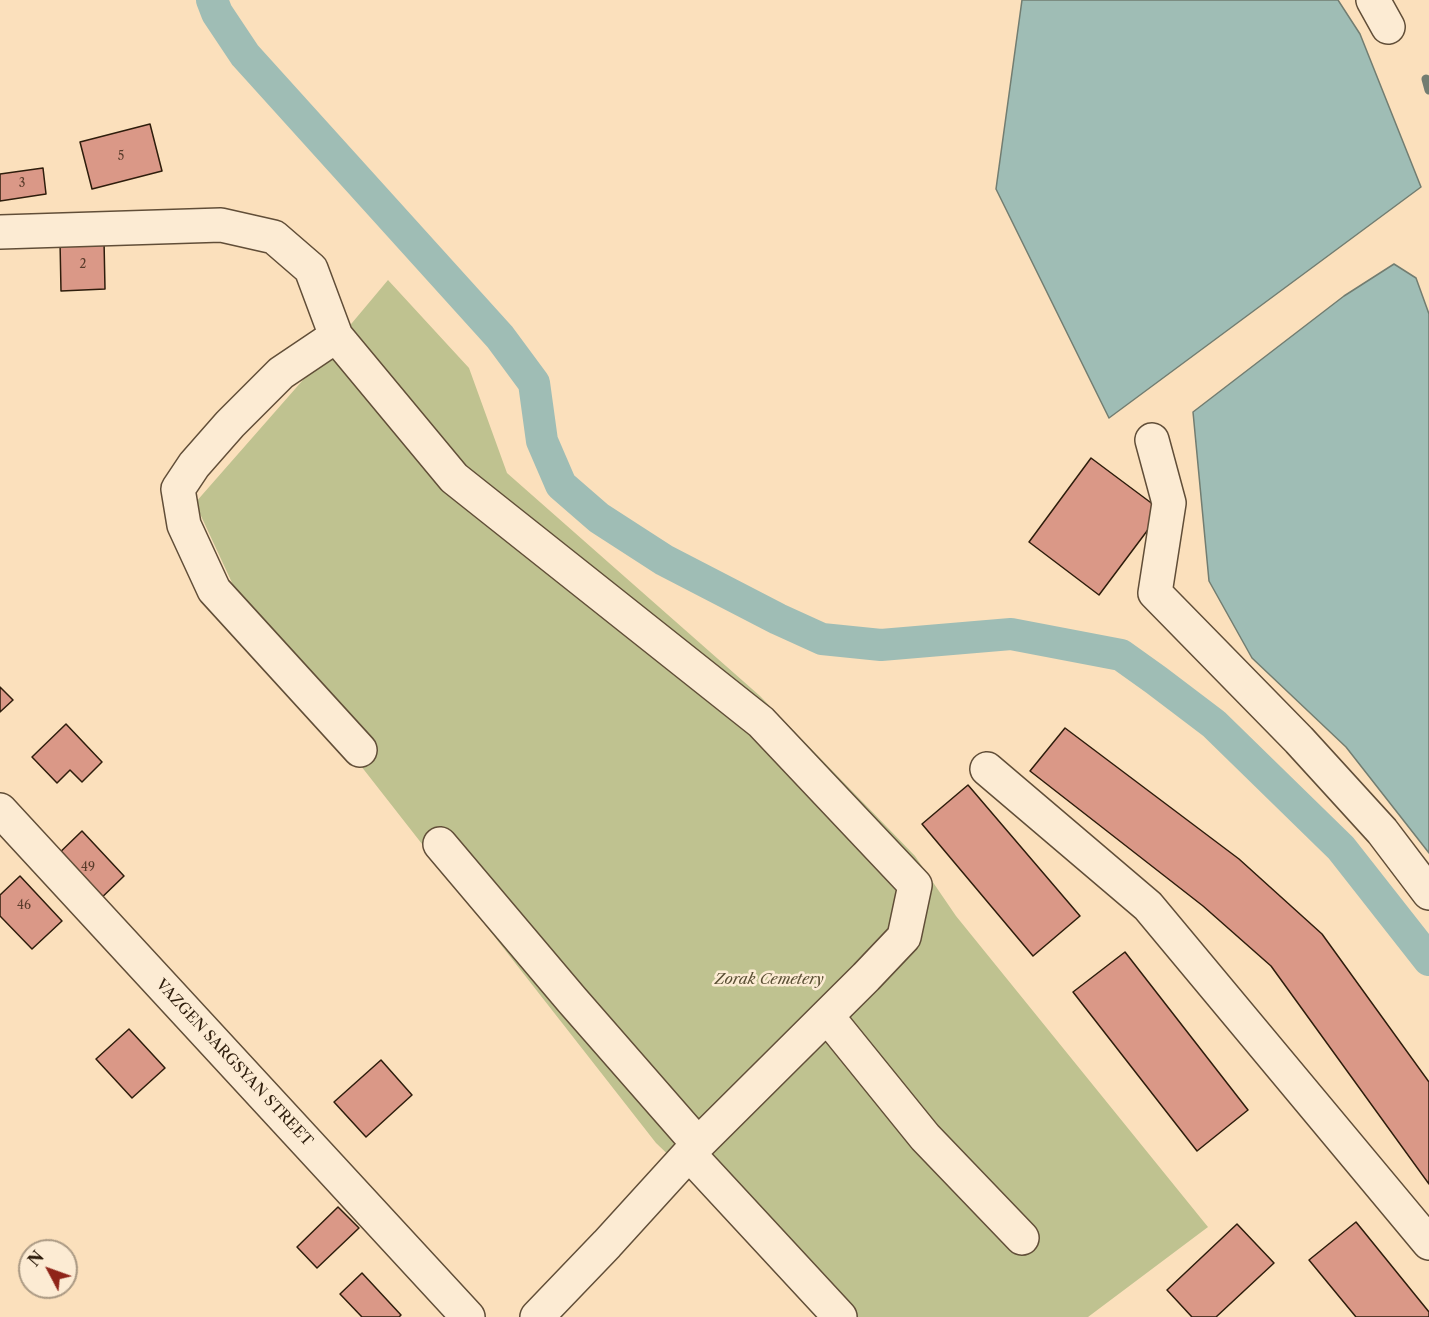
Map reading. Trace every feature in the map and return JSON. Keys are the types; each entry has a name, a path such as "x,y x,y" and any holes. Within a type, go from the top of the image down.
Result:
{"street":[{"path":"0,232 221,225 274,237 311,270 336,336 454,478 761,722 915,885 904,937 694,1149 608,1244 537,1317"},
{"path":"336,336 281,373 230,424 194,465 178,489 184,525 214,590 360,750"},
{"path":"1152,440 1169,503 1155,593 1299,740 1382,831 1429,893"},
{"path":"987,769 1148,906 1429,1243"},
{"name":"VAZGEN SARGSYAN STREET","path":"0,810 468,1317"},
{"path":"440,844 694,1149 840,1317"},
{"path":"827,1016 925,1137 1022,1238"}],"green space":[{"name":"Zorak Cemetery","path":"388,280 469,368 507,473 760,696 915,856 956,916 1208,1227 1088,1317 837,1317 656,1143 253,628 195,503"}],"water":[{"path":"1022,0 1338,0 1360,34 1421,187 1109,418 996,189"},
{"path":"1394,264 1416,278 1429,314 1429,853 1346,747 1252,658 1209,581 1193,412 1344,296"}],"building":[{"path":"150,124 162,171 92,189 80,142"},
{"path":"43,168 46,194 0,201 0,174"},
{"path":"104,240 105,289 61,291 60,241"},
{"path":"1091,458 1162,511 1099,595 1029,542"},
{"path":"0,687 13,700 0,712"},
{"path":"66,724 102,762 82,782 70,770 57,783 32,757"},
{"path":"1065,728 1239,859 1322,934 1429,1082 1429,1184 1271,966 1203,906 1030,771"},
{"path":"968,785 1080,916 1033,956 922,824"},
{"path":"82,831 124,876 94,905 52,860"},
{"path":"20,876 62,921 32,949 0,916 0,895"},
{"path":"1125,952 1248,1110 1197,1151 1073,992"},
{"path":"129,1029 165,1068 132,1098 96,1059"},
{"path":"381,1060 412,1095 366,1137 334,1102"},
{"path":"338,1207 359,1228 317,1268 297,1247"},
{"path":"1356,1222 1429,1312 1429,1317 1356,1317 1309,1260"},
{"path":"1237,1224 1274,1263 1216,1317 1192,1317 1167,1290"},
{"path":"362,1273 401,1315 399,1317 362,1317 340,1294"}],"waterway":[{"path":"212,0 217,13 245,55 500,337 534,383 542,441 561,485 599,518 664,560 822,639 881,645 1011,634 1121,655 1214,724 1341,848 1429,960"},
{"path":"1426,79 1429,90"}]}
